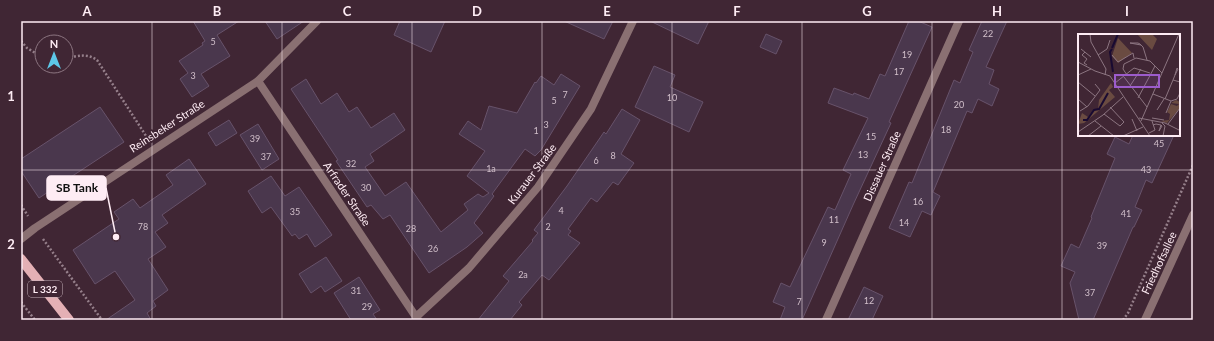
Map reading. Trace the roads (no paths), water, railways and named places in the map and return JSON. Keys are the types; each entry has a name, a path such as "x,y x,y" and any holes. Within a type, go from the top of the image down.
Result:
{"main road":[{"name":"L 332","path":"21,259 69,320"}],"street":[{"name":"Reinsbeker Straße","path":"21,240 35,228 154,148 258,81 317,21"},
{"name":"Kurauer Straße","path":"417,318 469,268 538,187 592,110 634,21"},
{"name":"Dissauer Straße","path":"826,320 959,21"},
{"name":"Arfrader Straße","path":"258,81 417,318"},
{"name":"Friedhofsallee","path":"1145,320 1193,215"}],"place":[{"name":"SB Tank","path":"116,237"}]}
